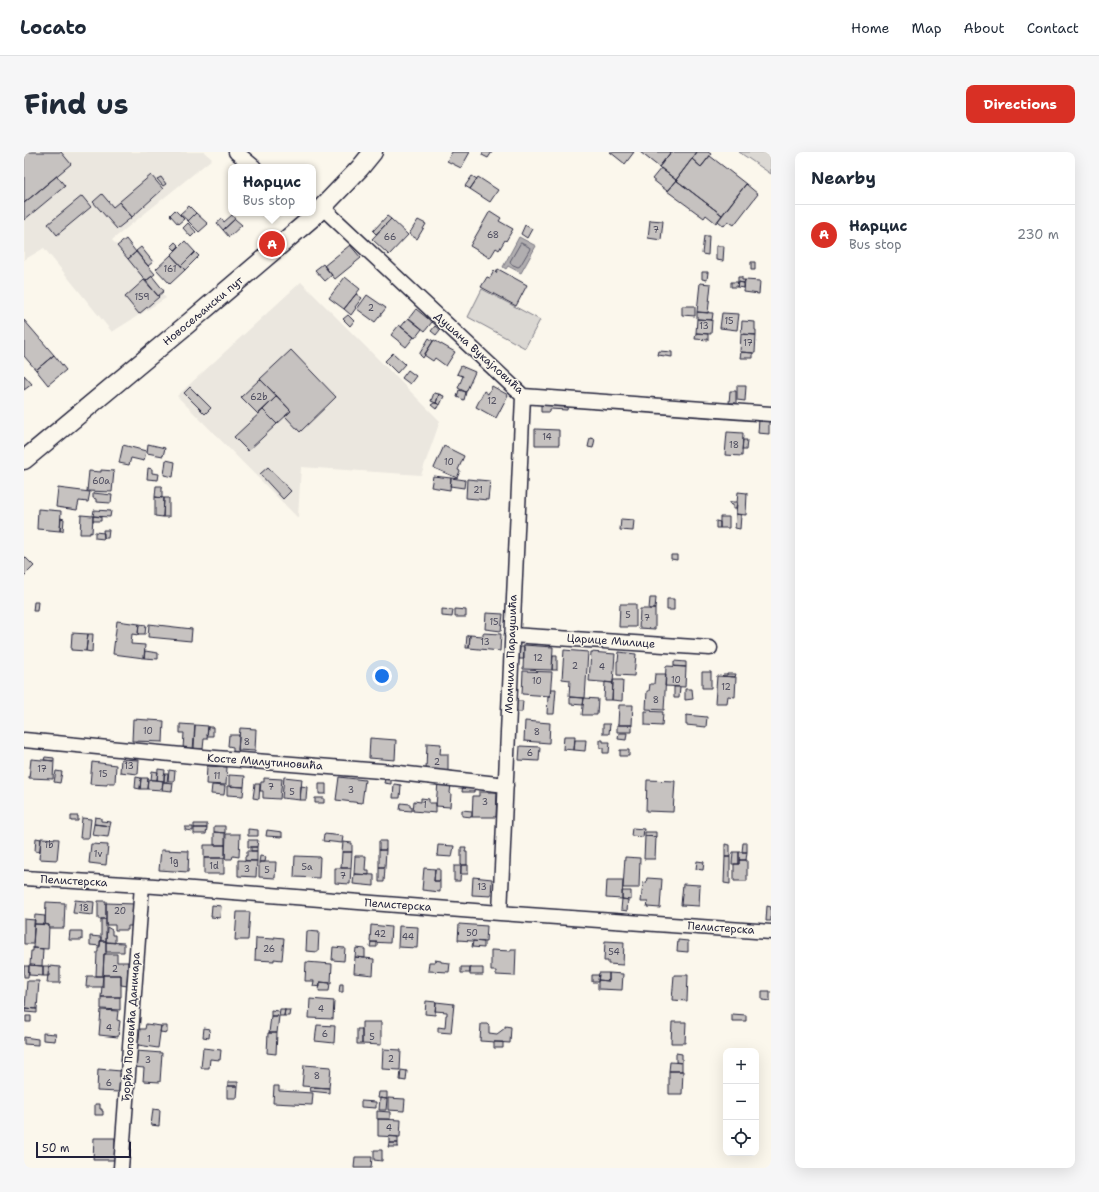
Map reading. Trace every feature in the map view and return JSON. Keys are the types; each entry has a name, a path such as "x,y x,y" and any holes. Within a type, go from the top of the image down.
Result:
{"main road":[{"name":"Новосељански пут","path":"316,212 360,168 373,152"},
{"name":"Новосељански пут","path":"24,460 190,322 312,216"}],"street":[{"path":"236,152 250,164"},
{"name":"Душана Вукајловића","path":"316,214 523,396 771,414"},
{"name":"Момчила Параушића","path":"500,913 523,396"},
{"name":"Царице Милице","path":"512,635 710,648"},
{"name":"Косте Милутиновића","path":"24,740 203,757 381,771 506,785"},
{"name":"Пелистерска","path":"24,878 771,932"},
{"name":"Ђорђа Поповића Даничара","path":"121,1168 142,886"}],"shaded area":[{"path":"24,152 204,152 212,159 112,240 166,298 112,332 44,248 24,260"},
{"path":"739,152 771,152 771,174"},
{"path":"301,282 440,421 421,475 301,467 298,518 177,396"},
{"path":"482,289 540,320 525,348 468,317"}],"water":[{"path":"519,237 536,246 521,273 508,266 506,269 503,267"}],"building":[{"path":"24,152 61,152 71,164 24,203"},
{"path":"452,152 470,152 461,168 447,161"},
{"path":"483,152 492,152 488,158 482,155"},
{"path":"610,152 634,152 625,164"},
{"path":"640,152 671,152 659,167"},
{"path":"671,152 697,152 676,180 659,167"},
{"path":"697,152 708,152 711,154 701,167 692,159"},
{"path":"710,156 746,184 722,215 676,180 692,159 701,167"},
{"path":"661,168 676,180 667,191 652,179"},
{"path":"151,175 163,189 132,217 119,202"},
{"path":"57,176 65,186 24,220 24,203"},
{"path":"472,176 477,179 470,189 465,186"},
{"path":"161,177 166,184 163,186 157,179"},
{"path":"478,177 498,190 490,202 470,189"},
{"path":"676,180 722,215 716,223 706,215 704,218 667,191"},
{"path":"746,184 758,194 734,225 728,221 724,226 718,221"},
{"path":"102,194 113,207 119,202 132,217 117,229 93,202"},
{"path":"82,196 91,207 57,235 48,224"},
{"path":"189,206 196,213 188,221 180,214"},
{"path":"175,210 184,219 178,224 170,215"},
{"path":"490,211 501,218 499,221 513,229 499,250 496,248 490,258 470,246"},
{"path":"196,213 208,224 199,232 188,221"},
{"path":"231,216 235,219 223,230 217,223 222,219 224,222"},
{"path":"387,216 391,219 376,234 373,231"},
{"path":"235,219 242,225 229,237 223,230"},
{"path":"391,219 408,235 389,255 372,239"},
{"path":"418,220 426,224 417,239 409,234"},
{"path":"650,220 663,221 661,240 648,238"},
{"path":"188,223 196,232 191,237 183,228"},
{"path":"525,225 532,229 527,238 521,234"},
{"path":"704,236 709,236 708,255 702,254"},
{"path":"126,239 136,252 128,259 117,246"},
{"path":"185,241 195,252 181,266 171,255"},
{"path":"175,242 179,246 175,250 171,246"},
{"path":"350,245 361,258 335,279 324,266"},
{"path":"716,246 724,246 723,261 716,260"},
{"path":"141,247 153,262 148,266 136,251"},
{"path":"136,252 155,274 146,281 128,259"},
{"path":"195,252 199,256 185,270 181,266"},
{"path":"171,255 185,270 170,284 156,269"},
{"path":"751,262 755,262 755,270 751,270"},
{"path":"323,264 332,275 325,281 315,270"},
{"path":"498,269 527,285 516,306 481,287 487,277 490,278 494,271 496,273"},
{"path":"702,272 708,272 707,280 702,279"},
{"path":"152,276 164,291 158,296 146,281"},
{"path":"345,277 360,289 344,309 329,298"},
{"path":"738,277 742,277 742,280 745,280 744,283 738,282"},
{"path":"144,280 159,297 139,314 125,297"},
{"path":"745,280 760,281 759,294 744,292"},
{"path":"731,282 738,282 737,287 731,287"},
{"path":"738,282 744,283 744,288 737,287"},
{"path":"700,283 711,284 708,313 697,312"},
{"path":"356,294 362,298 351,315 344,309"},
{"path":"367,295 386,308 375,322 357,309"},
{"path":"682,306 695,306 695,316 682,315"},
{"path":"416,309 432,322 425,331 409,318"},
{"path":"697,312 713,313 712,320 697,319"},
{"path":"722,313 739,314 737,330 720,328"},
{"path":"348,315 354,321 350,326 343,319"},
{"path":"408,318 422,329 415,338 401,327"},
{"path":"697,319 712,320 711,334 696,333"},
{"path":"24,320 54,355 36,370 24,356"},
{"path":"742,321 755,322 756,335 741,334"},
{"path":"399,325 414,337 406,347 391,335"},
{"path":"435,326 440,330 436,335 431,331"},
{"path":"696,333 708,334 708,340 695,339"},
{"path":"741,334 756,335 755,353 740,352"},
{"path":"429,338 433,341 423,358 420,353"},
{"path":"434,340 455,352 446,366 435,358 433,361 424,355"},
{"path":"291,350 336,397 300,432 285,416 291,411 260,379"},
{"path":"659,351 672,352 672,357 658,355"},
{"path":"741,352 753,353 753,358 740,358"},
{"path":"393,353 405,364 397,373 385,361"},
{"path":"54,355 66,370 48,385 36,370"},
{"path":"461,366 475,372 466,392 458,388 463,376 457,374"},
{"path":"408,370 416,376 410,384 402,378"},
{"path":"24,375 32,384 24,390"},
{"path":"260,379 277,396 258,414 241,397"},
{"path":"492,386 508,395 496,418 476,407 484,391 488,394"},
{"path":"737,386 746,386 745,401 737,400"},
{"path":"190,387 211,408 205,414 184,393"},
{"path":"459,390 466,392 464,400 457,397"},
{"path":"730,391 736,391 736,403 729,403"},
{"path":"434,393 439,394 436,403 431,401"},
{"path":"439,394 444,396 440,405 436,403"},
{"path":"277,396 291,411 277,424 263,410"},
{"path":"541,402 568,403 567,410 550,409 550,412 541,412"},
{"path":"434,403 439,404 438,408 436,409 431,405"},
{"path":"263,410 277,424 248,451 234,437"},
{"path":"759,419 769,419 769,434 758,433"},
{"path":"535,429 559,430 559,445 535,445"},
{"path":"727,432 743,433 742,456 725,455"},
{"path":"590,438 595,439 593,448 588,447"},
{"path":"743,440 747,440 746,450 742,450"},
{"path":"148,444 165,448 163,456 147,453"},
{"path":"123,445 146,451 144,461 131,458 129,465 119,463"},
{"path":"444,446 464,456 458,470 460,471 457,478 434,468"},
{"path":"166,460 175,462 173,477 164,475"},
{"path":"268,467 291,491 283,499 260,474"},
{"path":"148,468 152,469 152,473 159,474 158,480 147,479"},
{"path":"101,470 114,471 112,492 87,491 89,471 101,472"},
{"path":"433,476 451,478 450,490 431,487"},
{"path":"451,478 465,480 464,488 450,486"},
{"path":"467,479 490,481 488,500 466,498"},
{"path":"156,486 162,486 162,498 155,497"},
{"path":"58,488 90,492 88,502 79,501 77,510 56,507"},
{"path":"738,492 747,493 746,515 736,514"},
{"path":"93,493 112,495 111,503 96,502 96,499 93,498"},
{"path":"155,497 164,498 163,517 155,516"},
{"path":"164,498 169,498 169,517 163,517"},
{"path":"730,502 737,502 736,509 733,509 733,505 730,504"},
{"path":"38,509 61,511 60,531 37,529"},
{"path":"94,510 111,511 110,517 93,516"},
{"path":"736,514 741,515 740,529 735,528"},
{"path":"81,515 93,516 92,533 80,534"},
{"path":"93,516 101,517 101,521 93,521"},
{"path":"720,517 729,517 729,528 720,528"},
{"path":"61,518 64,519 63,531 60,531"},
{"path":"621,519 634,520 633,531 620,530"},
{"path":"716,521 720,522 720,528 716,528"},
{"path":"103,530 109,530 108,538 104,538"},
{"path":"95,532 104,533 104,539 95,538"},
{"path":"671,555 677,555 677,560 671,559"},
{"path":"24,556 34,566 24,576"},
{"path":"650,598 656,598 655,609 649,609"},
{"path":"667,599 674,599 674,610 667,610"},
{"path":"34,602 38,602 37,611 33,611"},
{"path":"620,604 636,604 636,627 619,627"},
{"path":"442,609 453,610 452,617 442,616"},
{"path":"455,609 466,610 466,617 455,617"},
{"path":"640,609 655,609 655,629 639,628"},
{"path":"486,613 503,614 501,631 485,629"},
{"path":"117,621 139,624 138,635 132,634 131,644 145,645 144,658 113,654"},
{"path":"139,624 146,625 145,634 138,634"},
{"path":"149,624 192,629 191,641 148,637"},
{"path":"72,633 88,634 86,651 71,650"},
{"path":"483,633 501,634 500,651 469,648 470,635 483,636"},
{"path":"88,634 93,634 92,652 86,651"},
{"path":"467,635 470,635 469,648 466,648"},
{"path":"524,645 553,647 552,670 523,669"},
{"path":"520,647 524,647 524,659 519,659"},
{"path":"564,650 588,652 585,698 569,697 570,680 562,679"},
{"path":"145,651 158,653 158,659 144,658"},
{"path":"591,652 615,654 613,683 589,681"},
{"path":"619,652 636,654 634,676 617,675 617,661"},
{"path":"553,656 557,656 557,670 552,670"},
{"path":"674,661 686,662 686,667 674,666"},
{"path":"666,666 686,667 685,687 665,686"},
{"path":"523,671 552,672 550,696 522,694"},
{"path":"702,672 711,672 711,688 702,688"},
{"path":"655,674 666,674 664,710 646,709 647,691 649,691 650,684 654,684"},
{"path":"727,674 736,674 735,677 722,676"},
{"path":"717,676 736,677 735,697 728,696 727,703 715,703"},
{"path":"613,680 623,680 622,701 612,700"},
{"path":"605,682 613,683 612,700 604,700"},
{"path":"674,687 680,687 679,698 674,698"},
{"path":"551,689 556,689 554,714 547,714 548,696 550,696"},
{"path":"685,689 692,689 693,699 685,700"},
{"path":"570,697 584,698 583,705 570,704"},
{"path":"584,698 598,699 597,715 582,715"},
{"path":"517,701 523,701 522,712 516,712"},
{"path":"619,705 633,705 632,725 618,725"},
{"path":"645,711 663,712 662,726 645,725"},
{"path":"686,715 707,717 706,727 686,725"},
{"path":"133,719 164,721 163,742 132,741"},
{"path":"525,721 550,723 549,743 524,741"},
{"path":"180,724 195,725 193,750 183,749 184,733 180,733"},
{"path":"603,724 610,724 609,734 603,734"},
{"path":"195,725 208,726 207,739 204,739 203,749 194,749"},
{"path":"617,725 632,725 632,732 617,732"},
{"path":"208,727 213,727 213,736 207,736"},
{"path":"240,728 256,729 255,751 238,750"},
{"path":"619,733 627,733 626,740 618,739"},
{"path":"229,735 239,735 238,753 233,753 233,747 228,746"},
{"path":"564,736 575,736 574,750 563,749"},
{"path":"370,738 396,740 395,760 369,758"},
{"path":"575,740 586,740 585,751 574,750"},
{"path":"600,740 603,740 603,742 610,742 609,753 603,753 603,748 600,748"},
{"path":"427,743 441,744 440,754 448,754 448,771 426,770"},
{"path":"520,746 540,747 539,761 519,760"},
{"path":"620,750 629,750 629,756 620,756"},
{"path":"45,757 54,758 54,761 44,760"},
{"path":"31,759 54,761 53,779 29,778"},
{"path":"121,759 139,760 138,774 120,772"},
{"path":"92,762 116,765 115,783 107,783 107,785 90,784"},
{"path":"207,766 227,767 226,785 206,784"},
{"path":"158,769 165,770 164,781 157,780"},
{"path":"169,770 175,771 174,781 168,781"},
{"path":"56,771 62,772 60,783 54,782"},
{"path":"152,771 158,772 157,780 151,780"},
{"path":"164,774 168,774 167,782 164,782"},
{"path":"229,775 245,776 244,787 229,786"},
{"path":"136,777 141,778 140,789 135,788"},
{"path":"284,777 302,779 300,800 282,798"},
{"path":"339,777 365,780 362,803 336,800"},
{"path":"141,778 148,778 147,789 140,789"},
{"path":"264,778 282,779 280,799 263,798 263,791 260,791 261,782 264,782"},
{"path":"148,779 163,781 162,790 147,789"},
{"path":"385,779 391,779 391,784 384,783"},
{"path":"647,780 675,781 673,812 646,811"},
{"path":"163,782 173,783 172,791 162,790"},
{"path":"438,782 451,784 450,807 436,806"},
{"path":"463,783 475,783 474,792 462,792"},
{"path":"255,784 260,784 259,799 253,798"},
{"path":"319,784 326,784 326,794 319,794"},
{"path":"394,784 401,785 400,798 393,798"},
{"path":"212,785 225,786 224,795 211,794"},
{"path":"227,786 244,787 243,796 227,795"},
{"path":"301,786 307,787 306,800 300,800"},
{"path":"479,792 497,792 496,817 472,817 473,796 479,796"},
{"path":"315,798 324,798 324,803 315,803"},
{"path":"421,798 429,799 429,803 436,803 436,813 413,811 414,801 421,802"},
{"path":"401,803 410,804 412,811 400,810"},
{"path":"462,810 472,811 472,817 462,816"},
{"path":"71,816 78,816 78,821 71,821"},
{"path":"95,817 101,818 101,821 111,822 110,826 94,824"},
{"path":"82,818 91,819 89,838 80,838"},
{"path":"94,824 110,826 108,837 92,835"},
{"path":"194,824 207,824 207,828 194,828"},
{"path":"214,826 225,826 225,833 214,832"},
{"path":"185,827 193,827 193,831 185,830"},
{"path":"194,828 207,828 206,834 194,834"},
{"path":"632,828 644,829 643,837 631,836"},
{"path":"248,829 258,830 258,836 248,836"},
{"path":"267,830 282,832 282,837 266,836"},
{"path":"214,832 225,833 225,845 214,845"},
{"path":"645,832 656,832 656,837 645,836"},
{"path":"226,834 240,834 239,857 233,856 232,859 225,859"},
{"path":"324,834 343,836 342,843 323,841"},
{"path":"645,836 656,837 655,859 644,859"},
{"path":"36,838 41,839 40,852 35,851"},
{"path":"41,838 59,839 57,860 39,859"},
{"path":"248,840 258,840 257,847 248,847"},
{"path":"379,841 386,841 386,850 379,850"},
{"path":"343,842 352,843 352,852 342,852"},
{"path":"743,843 747,843 747,852 742,852"},
{"path":"91,844 108,845 106,865 89,863"},
{"path":"725,844 730,845 730,857 725,857"},
{"path":"204,845 225,845 225,858 204,858"},
{"path":"438,845 454,846 452,857 437,856"},
{"path":"251,847 257,847 257,851 251,851"},
{"path":"461,847 466,847 465,852 467,852 467,865 461,865"},
{"path":"161,850 189,851 188,872 159,870"},
{"path":"379,850 386,850 385,867 379,867"},
{"path":"247,851 257,851 257,861 245,861"},
{"path":"342,852 352,852 351,868 341,868"},
{"path":"733,852 739,852 739,864 732,864"},
{"path":"739,852 747,852 746,860 739,860"},
{"path":"260,856 266,857 265,862 259,862"},
{"path":"295,856 320,857 319,878 294,877"},
{"path":"355,856 366,856 365,870 369,870 369,875 354,874"},
{"path":"625,857 640,858 639,888 623,888"},
{"path":"725,857 730,857 730,884 724,883"},
{"path":"204,858 224,858 224,874 204,874"},
{"path":"238,860 257,861 256,877 238,876"},
{"path":"739,860 747,860 747,881 734,881 734,864 739,864"},
{"path":"697,861 704,862 703,870 696,869"},
{"path":"259,862 276,862 275,878 259,877"},
{"path":"461,865 468,865 468,874 461,874"},
{"path":"454,866 461,866 460,881 454,881"},
{"path":"379,867 385,867 384,882 379,882"},
{"path":"335,868 351,868 350,884 335,883"},
{"path":"424,868 435,869 434,881 440,881 440,892 422,890"},
{"path":"435,869 440,869 440,881 434,881"},
{"path":"354,874 374,875 374,886 353,884"},
{"path":"473,877 492,879 491,896 472,895"},
{"path":"647,878 662,879 660,908 647,907 648,902 641,902 643,882 646,883"},
{"path":"607,880 623,880 622,899 606,898"},
{"path":"683,884 700,885 699,906 681,905"},
{"path":"622,891 631,891 631,900 622,899"},
{"path":"622,899 628,900 627,911 621,910"},
{"path":"75,900 94,902 93,915 73,913"},
{"path":"98,901 106,901 106,919 98,919"},
{"path":"46,902 65,903 64,928 49,928 49,925 45,924"},
{"path":"106,903 135,904 134,926 128,926 128,930 115,930 115,925 106,925"},
{"path":"212,905 221,906 220,918 211,917"},
{"path":"767,906 771,907 771,921 766,921"},
{"path":"237,912 250,912 248,940 235,940"},
{"path":"35,915 45,916 45,924 34,924"},
{"path":"24,919 35,920 33,944 24,944"},
{"path":"101,919 106,919 106,941 101,941"},
{"path":"34,924 49,925 48,949 33,948"},
{"path":"459,924 487,926 486,942 458,940"},
{"path":"371,925 391,927 390,943 370,942"},
{"path":"399,926 418,927 417,948 398,947"},
{"path":"107,927 112,930 112,935 115,935 115,943 106,942"},
{"path":"70,931 82,931 82,940 69,940"},
{"path":"307,931 319,932 318,952 306,951"},
{"path":"90,936 101,937 100,946 90,945"},
{"path":"274,937 284,938 282,960 255,960 256,938 274,939"},
{"path":"678,940 688,941 688,952 677,951"},
{"path":"100,941 106,941 106,954 104,954 103,976 96,976 97,952 98,947 100,947"},
{"path":"473,941 484,942 484,948 472,947"},
{"path":"605,941 624,942 623,965 608,964 608,961 604,961"},
{"path":"106,942 124,943 124,952 106,952"},
{"path":"371,942 377,942 377,947 370,947"},
{"path":"333,947 345,948 344,961 332,960"},
{"path":"33,948 43,949 42,966 30,965 31,951 33,951"},
{"path":"356,948 365,949 365,958 355,957"},
{"path":"511,949 516,949 515,976 496,975 496,971 491,971 491,950 511,951"},
{"path":"104,954 117,954 117,962 128,962 127,986 121,985 121,975 103,975"},
{"path":"355,957 374,959 373,975 354,973"},
{"path":"435,960 450,963 449,972 428,971 429,962 435,962"},
{"path":"306,962 332,964 331,983 320,982 320,987 313,986 314,981 305,981"},
{"path":"29,965 43,966 43,976 29,975"},
{"path":"24,966 29,966 28,977 24,977"},
{"path":"43,966 49,966 49,976 43,976"},
{"path":"49,966 60,967 60,983 47,983"},
{"path":"461,967 470,967 470,973 461,973"},
{"path":"470,968 483,968 483,975 470,975"},
{"path":"599,973 609,973 609,981 598,980"},
{"path":"609,973 623,974 622,990 598,989 598,980 609,981"},
{"path":"103,975 121,975 121,997 101,997"},
{"path":"592,975 599,975 598,982 592,982"},
{"path":"674,975 688,975 687,1001 672,1000"},
{"path":"87,976 103,976 103,987 86,987"},
{"path":"27,981 39,981 37,1009 25,1008"},
{"path":"320,982 330,983 329,991 319,991"},
{"path":"340,984 343,984 343,992 339,992"},
{"path":"762,991 770,991 770,1001 762,1000"},
{"path":"101,997 120,997 120,1010 101,1009"},
{"path":"310,999 334,1001 333,1019 309,1018"},
{"path":"426,1001 436,1002 435,1015 425,1014"},
{"path":"436,1002 454,1004 451,1033 438,1032 438,1027 445,1028 447,1012 435,1011"},
{"path":"25,1008 37,1009 37,1013 25,1012"},
{"path":"280,1009 285,1009 284,1016 279,1016"},
{"path":"101,1010 118,1011 117,1020 120,1021 118,1037 99,1035"},
{"path":"271,1010 278,1011 277,1016 271,1016"},
{"path":"285,1010 290,1010 289,1016 284,1016"},
{"path":"732,1014 746,1015 746,1021 732,1021"},
{"path":"26,1016 31,1016 31,1022 26,1022"},
{"path":"271,1016 279,1016 277,1033 269,1033"},
{"path":"362,1022 381,1022 381,1045 362,1044"},
{"path":"672,1022 686,1022 685,1043 671,1043"},
{"path":"146,1024 161,1026 158,1048 138,1045 140,1029 145,1029"},
{"path":"481,1024 487,1024 489,1026 489,1033 497,1034 505,1028 505,1026 511,1027 510,1043 480,1041"},
{"path":"317,1025 335,1026 334,1043 315,1041"},
{"path":"161,1026 167,1026 167,1033 160,1032"},
{"path":"204,1028 210,1029 209,1038 203,1037"},
{"path":"357,1029 362,1029 362,1044 357,1044"},
{"path":"43,1033 56,1034 55,1041 43,1040"},
{"path":"268,1033 277,1033 276,1054 267,1053"},
{"path":"24,1037 38,1039 38,1045 24,1044"},
{"path":"494,1042 503,1042 503,1048 494,1048"},
{"path":"203,1048 221,1050 220,1060 210,1059 209,1068 201,1068"},
{"path":"383,1049 401,1050 400,1070 382,1069"},
{"path":"136,1051 162,1053 160,1082 143,1081 144,1068 134,1067"},
{"path":"676,1053 682,1054 682,1063 676,1062"},
{"path":"670,1062 682,1063 682,1071 669,1071"},
{"path":"304,1065 331,1067 329,1088 302,1086"},
{"path":"98,1069 121,1071 119,1092 97,1091"},
{"path":"401,1070 407,1071 406,1081 400,1080"},
{"path":"669,1071 683,1071 682,1094 669,1094"},
{"path":"228,1082 238,1082 238,1086 228,1086"},
{"path":"227,1086 238,1086 237,1098 227,1098"},
{"path":"274,1086 279,1086 279,1091 313,1093 312,1105 273,1103"},
{"path":"311,1087 329,1088 329,1093 310,1091"},
{"path":"379,1092 387,1092 387,1099 378,1098"},
{"path":"380,1098 387,1099 386,1110 379,1110"},
{"path":"388,1098 405,1099 404,1111 388,1110"},
{"path":"361,1101 376,1102 376,1108 361,1107"},
{"path":"95,1104 100,1104 100,1109 103,1111 103,1115 95,1115"},
{"path":"153,1109 160,1110 159,1126 151,1125"},
{"path":"377,1111 390,1112 390,1119 377,1119"},
{"path":"378,1119 401,1120 400,1137 378,1136"},
{"path":"389,1136 398,1137 398,1143 389,1143"},
{"path":"94,1138 115,1138 115,1160 93,1160"},
{"path":"389,1143 398,1143 398,1147 388,1147"},
{"path":"374,1150 382,1150 382,1161 374,1160"},
{"path":"355,1157 372,1157 371,1168 354,1168"}],"place":[{"name":"Нарцис","path":"272,244"}]}
